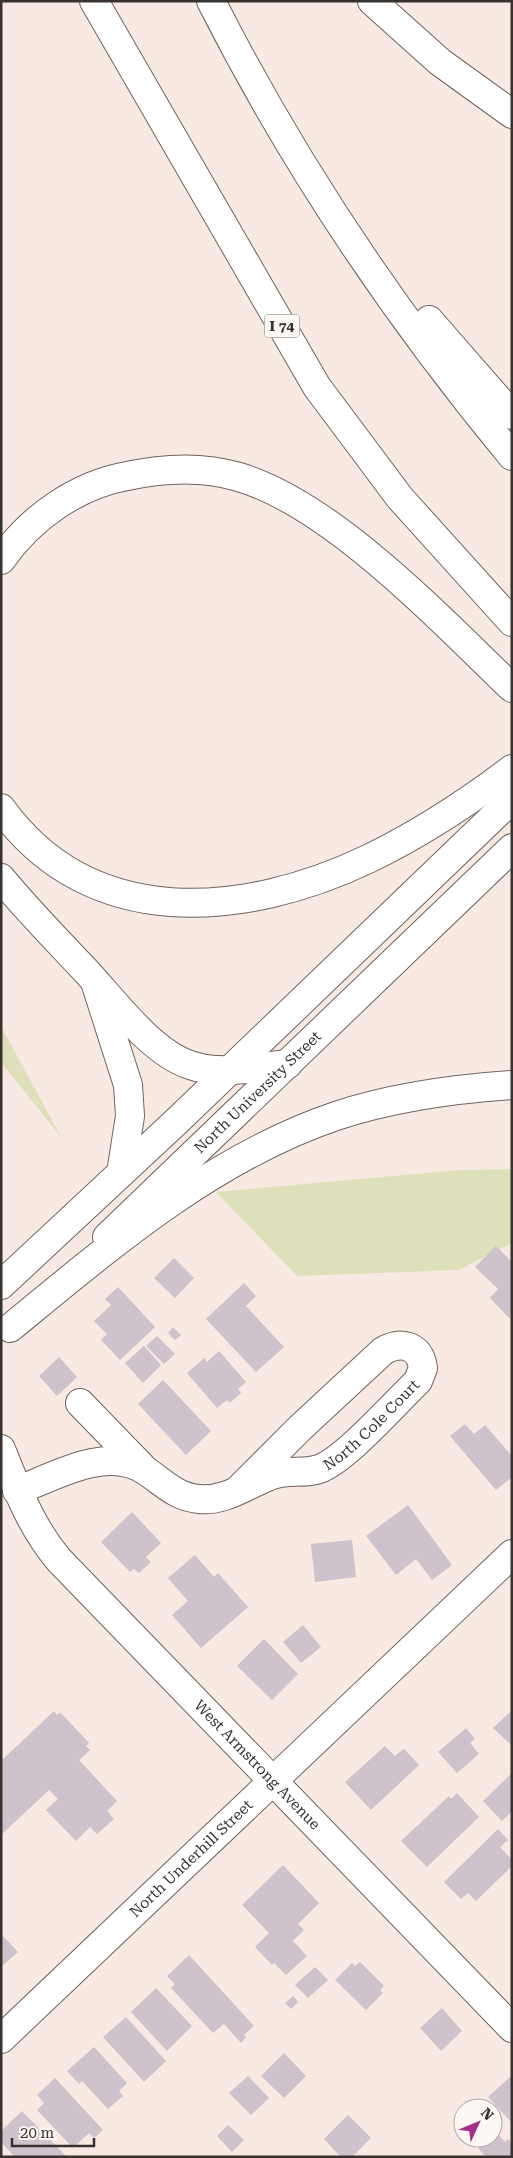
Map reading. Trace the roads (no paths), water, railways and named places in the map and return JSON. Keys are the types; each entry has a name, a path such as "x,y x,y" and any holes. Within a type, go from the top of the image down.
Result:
{"main road":[{"name":"I 74","path":"94,1 317,387 400,498 512,622"},
{"path":"211,1 306,170 364,258 430,350 512,456"},
{"path":"372,1 440,62 512,114"},
{"path":"306,170 402,289 512,415"},
{"path":"1,560 27,530 60,504 94,485 129,475 176,469 207,470 239,477 274,491 295,503 359,548 512,688"},
{"path":"1,808 36,848 57,865 78,878 135,898 157,902 200,903 228,900 288,888 367,860 448,813 512,769"},
{"path":"1,1285 121,1173 512,799"},
{"name":"North University Street","path":"4,1333 66,1277 512,848"},
{"path":"1,878 144,1033 175,1058 191,1066 209,1070 229,1070 288,1064"},
{"path":"94,979 128,1085 130,1116 121,1173"},
{"path":"4,1333 134,1227 198,1184 258,1150 316,1124 355,1110 436,1092 512,1085"},
{"name":"North Cole Court","path":"17,1491 95,1462 127,1462 145,1470 171,1490 186,1497 209,1499 237,1491 280,1471 319,1469 338,1458 418,1381 423,1368 418,1353 412,1347 404,1344 395,1344 383,1351 300,1428 237,1491"},
{"path":"80,1402 145,1470"},
{"name":"West Armstrong Avenue","path":"1,1449 17,1491 34,1524 59,1560 512,2028"},
{"name":"West Armstrong Avenue","path":"1,1469 17,1491"},
{"name":"North Underhill Street","path":"1,2038 512,1554"}]}
